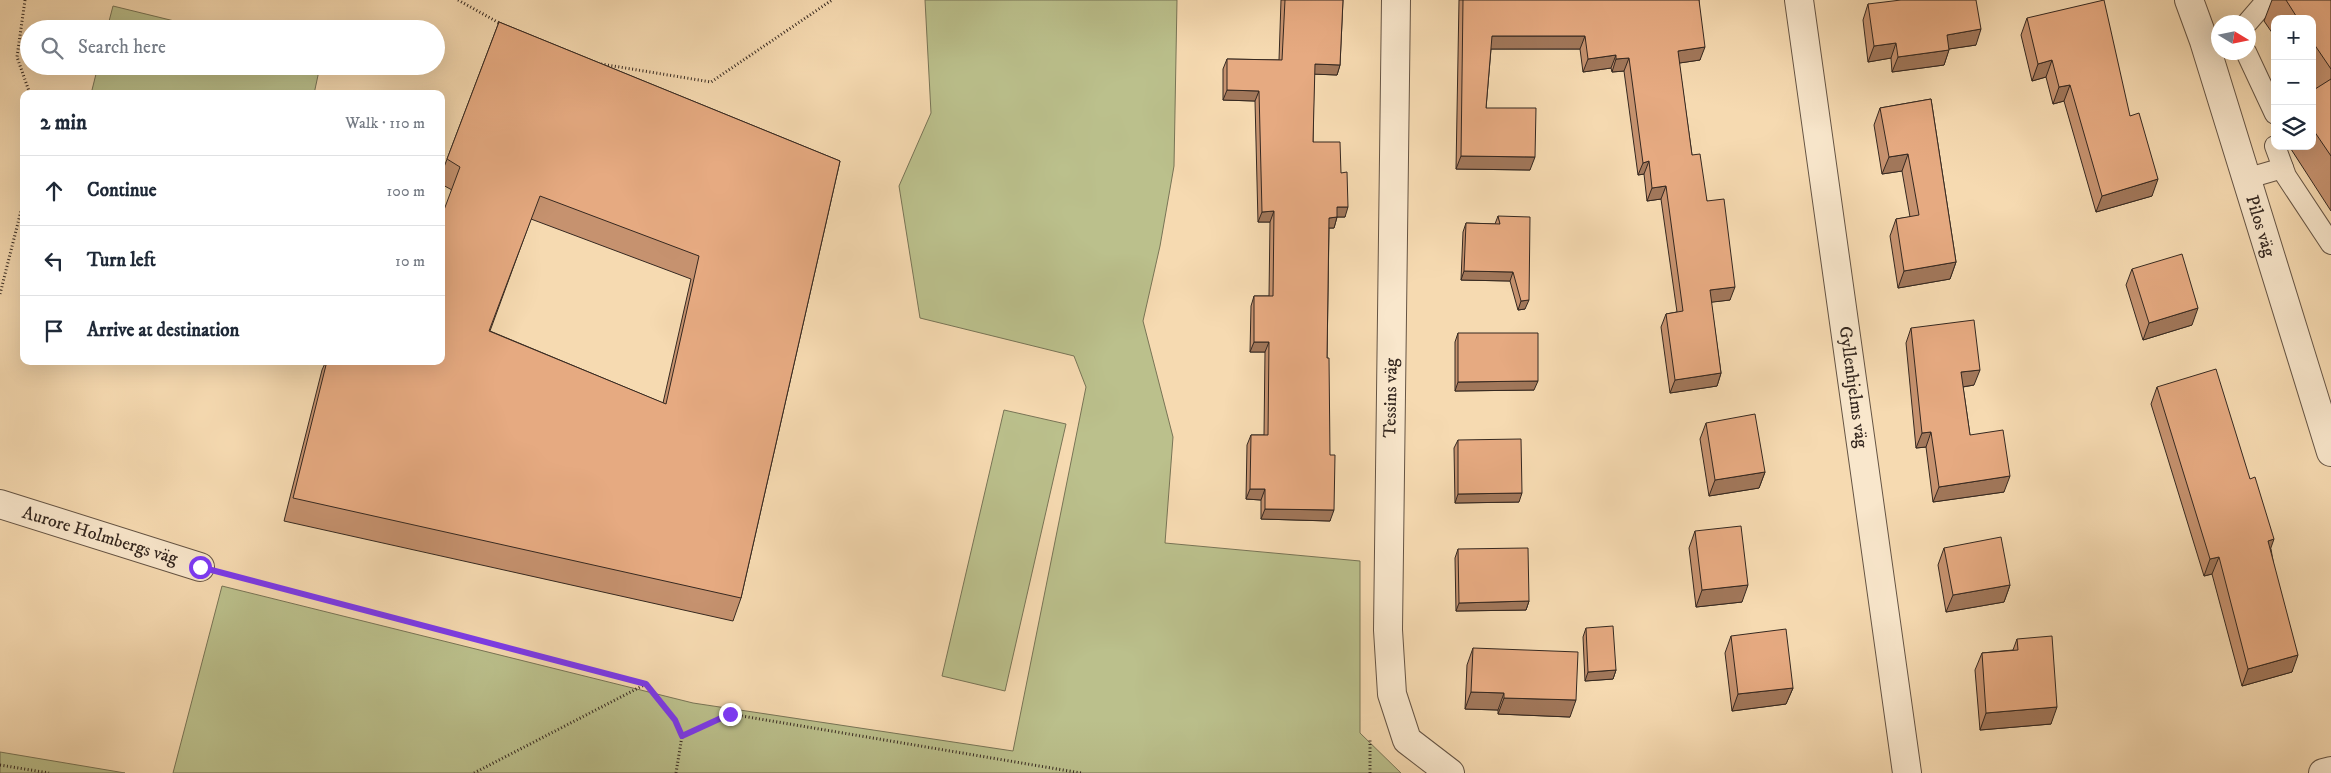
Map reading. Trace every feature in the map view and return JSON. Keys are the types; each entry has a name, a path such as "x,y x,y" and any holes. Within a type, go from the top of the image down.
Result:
{"street":[{"name":"Tessins väg","path":"1396,0 1388,630 1392,694 1406,740 1450,773"},
{"name":"Gyllenhjelms väg","path":"1798,0 1907,773"},
{"name":"Pilos väg","path":"2189,0 2211,39"},
{"name":"Pilos väg","path":"2216,60 2245,179 2331,452"},
{"name":"Aurore Holmbergs väg","path":"0,504 200,567"},
{"path":"2323,773 2331,771"}],"lane":[{"path":"2254,15 2267,0"},
{"path":"2250,60 2271,105"},
{"path":"2277,150 2286,176 2331,244"},
{"path":"2245,179 2283,168"}],"path":[{"path":"22,20 25,0"},
{"path":"458,0 507,27"},
{"path":"593,63 711,82 832,0"},
{"path":"20,36 17,57 20,66"},
{"path":"23,75 29,90"},
{"path":"0,294 20,215"},
{"path":"200,567 646,684 675,720 682,736 676,773"},
{"path":"474,773 646,684"},
{"path":"682,736 730,714 1082,773"},
{"path":"0,765 49,773"}],"green space":[{"path":"925,0 1177,0 1174,166 1160,246 1143,321 1173,437 1165,543 1360,561 1360,733 1401,773 173,773 222,586 693,703 1013,751 1086,387 1074,356 920,318 899,186 931,113"},
{"path":"113,6 170,20 109,20"},
{"path":"96,75 318,75 315,90 92,90"},
{"path":"1004,410 1066,424 1005,691 942,676"},
{"path":"0,752 125,773 0,773"}],"building":[{"path":"1285,0 1343,0 1340,65 1315,64 1313,142 1340,142 1341,173 1347,172 1348,207 1337,207 1337,217 1329,218 1327,358 1329,358 1330,455 1335,455 1334,510 1265,509 1265,489 1250,489 1251,435 1268,435 1269,342 1254,342 1254,296 1273,296 1274,211 1262,212 1259,91 1227,90 1227,59 1282,60"},
{"path":"1463,0 1699,0 1705,47 1678,51 1692,155 1700,154 1707,201 1724,199 1735,287 1710,290 1721,373 1675,380 1666,314 1683,311 1666,186 1652,188 1649,161 1643,163 1629,58 1616,59 1616,55 1588,59 1585,36 1492,36 1486,108 1536,108 1535,157 1461,156"},
{"path":"1901,0 1976,0 1981,29 1947,35 1949,50 1898,57 1896,43 1874,46 1868,4"},
{"path":"2104,0 2130,116 2139,113 2158,179 2102,196 2070,85 2059,87 2052,60 2038,64 2027,18"},
{"path":"2286,0 2331,0 2331,69 2316,47 2316,15 2295,15"},
{"path":"499,22 840,161 741,598 293,498 326,365 445,365 445,207 460,167 447,159","holes":["540,196 699,256 666,404 489,331"]},
{"path":"2331,79 2331,156 2316,134 2316,88"},
{"path":"1931,99 1956,262 1904,271 1896,219 1919,215 1908,154 1889,157 1880,108"},
{"path":"1498,216 1530,217 1529,300 1521,301 1513,272 1464,271 1466,223 1500,224"},
{"path":"2182,254 2198,308 2149,323 2132,269"},
{"path":"1974,320 1980,370 1961,372 1970,435 2003,430 2010,476 1939,487 1931,432 1922,433 1911,328"},
{"path":"1458,333 1538,333 1538,381 1458,382"},
{"path":"2216,369 2250,479 2255,477 2274,539 2268,541 2298,655 2248,669 2219,557 2210,559 2157,387"},
{"path":"1755,414 1765,472 1715,480 1706,423"},
{"path":"1521,439 1522,493 1458,494 1458,440"},
{"path":"1741,526 1748,585 1702,590 1695,531"},
{"path":"2001,537 2010,585 1953,595 1944,548"},
{"path":"1528,548 1529,601 1459,603 1458,549"},
{"path":"1613,626 1616,670 1588,672 1586,628"},
{"path":"1786,629 1793,688 1738,694 1731,636"},
{"path":"2052,636 2057,707 1986,713 1982,653 2018,650 2017,639"},
{"path":"1473,648 1578,652 1576,700 1504,698 1504,693 1471,692"}],"route":[{"path":"200,567 646,684 675,720 682,736 730,714"}]}
